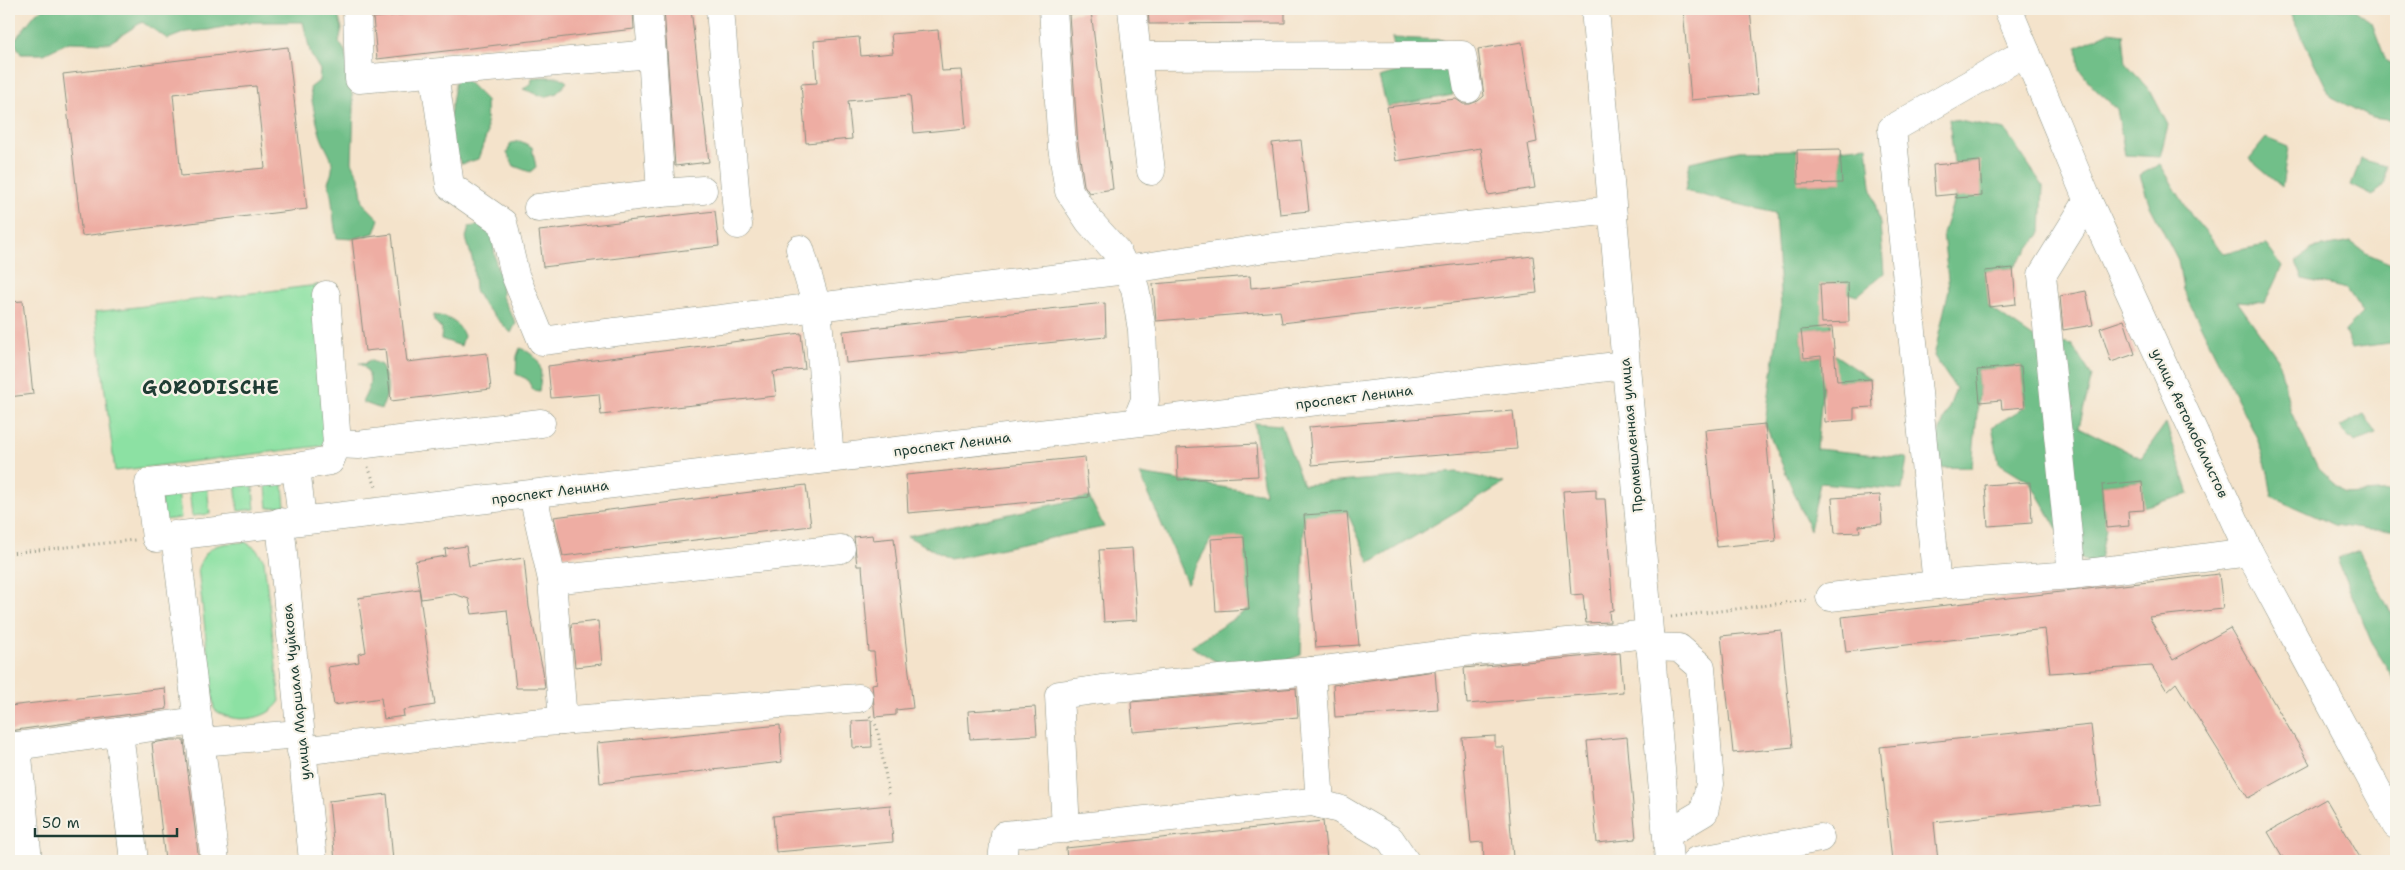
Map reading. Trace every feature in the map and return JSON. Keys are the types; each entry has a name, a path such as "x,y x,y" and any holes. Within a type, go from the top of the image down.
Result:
{"street":[{"path":"357,9 359,79 652,54"},
{"path":"648,9 661,193"},
{"path":"720,9 738,225"},
{"path":"1053,9 1062,146 1069,191 1089,221 1117,252 1135,288 1142,330 1146,400 1136,422"},
{"path":"1132,9 1151,172"},
{"name":"Промышленная улица","path":"1595,9 1624,365 1669,861"},
{"name":"улица Автомобилистов","path":"2008,9 2088,201 2250,552 2396,825"},
{"path":"1937,585 1892,130 2026,52"},
{"path":"1137,56 1462,55 1468,89"},
{"path":"434,73 450,186 503,223 515,275 542,341 1126,270 1266,248 1612,210"},
{"path":"538,208 661,193 703,190"},
{"path":"2072,575 2042,275 2088,201"},
{"path":"800,249 817,307 830,458"},
{"path":"326,296 348,444"},
{"name":"проспект Ленина","path":"165,536 534,495 830,458 1624,365"},
{"path":"215,861 199,732 165,536 149,483 296,467 330,460 348,444 541,423"},
{"name":"улица Маршала Чуйкова","path":"296,467 291,521 301,742 313,861"},
{"path":"534,495 552,580 563,721"},
{"path":"552,580 841,549"},
{"path":"1830,597 1937,585 2072,575 2250,552"},
{"path":"1066,829 1059,695 1102,689 1311,671 1464,652 1649,634 1679,648 1701,667 1710,784 1704,812 1667,834"},
{"path":"1311,671 1320,804"},
{"path":"28,861 13,746 120,732 199,732 301,742 860,698"},
{"path":"120,732 134,861"},
{"path":"1002,861 1005,835 1312,802 1339,809 1390,839 1405,861"},
{"path":"1696,861 1820,838"}],"path":[{"path":"348,444 386,510"},
{"path":"9,553 165,536"},
{"path":"1649,634 1830,597"},
{"path":"860,698 877,727 890,794"}],"green space":[{"path":"43,9 336,9 342,28 339,42 345,51 354,107 352,162 359,177 363,203 379,219 374,233 353,239 337,238 328,182 332,162 320,134 310,88 319,81 320,70 311,55 303,22 247,22 209,30 186,32 168,39 142,22 109,43 69,42 44,54 21,54 14,41 36,13"},
{"path":"2288,9 2354,9 2372,23 2386,61 2396,66 2396,121 2372,118 2331,97"},
{"path":"2109,32 2123,34 2126,64 2151,92 2168,125 2160,157 2125,155 2117,109 2094,88 2079,69 2077,47"},
{"path":"1392,38 1443,40 1452,76 1453,95 1387,107 1379,77 1400,71"},
{"path":"560,77 567,82 557,93 545,97 523,89 531,85 532,79"},
{"path":"456,78 464,78 486,100 487,134 478,159 462,164 446,140"},
{"path":"1949,119 2005,130 2043,186 2041,233 2013,268 1985,271 1989,307 2034,338 2072,345 2092,376 2079,427 2141,458 2166,423 2189,494 2128,511 2142,481 2102,485 2106,528 2098,570 2069,549 2030,482 1999,463 1992,427 2025,407 2021,366 1977,370 1979,392 1972,467 1925,468 1956,389 1934,356 1949,289 1943,233 1956,194 1981,196 1979,161 1954,163"},
{"path":"2266,138 2288,147 2282,187 2249,159"},
{"path":"520,141 532,147 536,167 530,172 514,166 507,153 511,143"},
{"path":"1867,146 1871,186 1880,224 1884,273 1857,296 1821,285 1832,327 1801,330 1804,358 1835,355 1871,379 1823,382 1817,449 1907,458 1902,490 1820,483 1810,530 1765,424 1781,307 1775,213 1685,191 1690,162 1739,151 1797,150 1799,184 1841,183 1840,149"},
{"path":"2361,159 2385,166 2385,183 2373,196 2351,185"},
{"path":"2160,164 2191,215 2223,253 2266,245 2282,266 2265,303 2237,301 2278,359 2291,412 2318,469 2345,494 2396,491 2396,530 2368,530 2335,525 2272,497 2268,472 2257,438 2183,290 2178,260 2150,206 2140,175"},
{"path":"484,224 492,232 496,264 502,278 502,297 516,323 511,333 483,304 475,290 473,262 466,238 469,227"},
{"path":"2351,242 2366,253 2396,266 2396,342 2352,348 2345,331 2363,313 2347,289 2303,279 2296,262 2312,249"},
{"path":"318,285 337,444 115,471 95,312"},
{"path":"434,315 444,317 456,323 464,336 461,346 441,339 442,329 434,321"},
{"path":"520,348 533,355 537,360 541,370 539,391 533,390 527,379 516,374 517,356"},
{"path":"369,360 381,365 386,377 387,392 381,409 362,402 368,391 370,381 367,371 359,363 365,364"},
{"path":"2364,414 2377,434 2354,442 2339,427"},
{"path":"1254,423 1281,425 1303,485 1457,472 1504,483 1370,563 1347,512 1304,516 1301,655 1241,677 1191,646 1249,609 1211,539 1187,583 1140,474 1265,494"},
{"path":"282,475 285,506 268,508 265,477"},
{"path":"252,479 255,509 238,511 235,481"},
{"path":"207,486 210,514 192,516 189,488"},
{"path":"178,489 181,518 163,520 160,491"},
{"path":"1089,497 1104,527 950,559 907,536"},
{"path":"245,542 255,548 264,560 280,701 274,708 258,717 239,719 221,714 214,709 198,568 206,553 216,546"},
{"path":"2359,550 2396,623 2396,683 2371,641 2337,559"}],"building":[{"path":"452,9 633,9 634,29 377,59 373,18"},
{"path":"664,9 691,9 709,162 675,166"},
{"path":"1148,9 1285,9 1285,23 1149,24"},
{"path":"1683,9 1750,9 1758,94 1691,100"},
{"path":"1091,11 1113,189 1089,193 1084,185 1078,145 1069,14"},
{"path":"938,30 942,71 961,70 966,128 914,133 910,95 848,101 852,139 806,143 801,84 817,83 814,41 859,37 861,56 893,53 891,34"},
{"path":"1522,42 1537,142 1528,144 1535,188 1488,195 1481,148 1396,161 1387,107 1456,99 1463,104 1478,101 1484,96 1478,49"},
{"path":"288,47 307,209 82,236 63,74","holes":["256,86 265,168 181,176 173,94"]},
{"path":"1301,140 1309,211 1280,214 1272,143"},
{"path":"1840,149 1842,183 1798,184 1797,150"},
{"path":"1980,161 1982,196 1956,198 1956,194 1935,196 1933,165"},
{"path":"715,211 719,246 543,267 539,231"},
{"path":"392,234 407,362 487,353 491,389 391,401 385,349 365,351 352,239"},
{"path":"1533,256 1537,293 1282,323 1280,311 1156,321 1153,284 1250,276 1251,288"},
{"path":"2013,268 2016,304 1989,307 1985,271"},
{"path":"1848,283 1849,322 1822,323 1820,284"},
{"path":"2086,291 2093,325 2063,330 2060,296"},
{"path":"23,301 33,394 9,397 9,302"},
{"path":"1105,303 1106,337 846,363 843,331"},
{"path":"2124,320 2135,354 2111,362 2100,328"},
{"path":"1832,327 1837,381 1871,379 1873,407 1854,408 1854,420 1825,422 1821,356 1804,358 1801,330"},
{"path":"801,333 805,369 773,372 776,396 601,415 599,394 551,398 548,366"},
{"path":"2021,366 2025,407 2002,409 2001,400 1980,402 1977,370"},
{"path":"1513,411 1517,449 1312,465 1309,427"},
{"path":"1765,424 1776,541 1717,547 1705,430"},
{"path":"1256,444 1258,476 1178,480 1177,448"},
{"path":"1085,457 1089,497 908,513 906,475"},
{"path":"2142,481 2144,510 2128,511 2129,526 2106,528 2102,485"},
{"path":"2030,482 2032,523 1988,526 1985,485"},
{"path":"806,485 811,526 563,556 554,517"},
{"path":"1596,489 1596,499 1605,499 1613,610 1609,611 1610,622 1586,623 1583,594 1571,595 1563,491"},
{"path":"1880,495 1882,524 1859,526 1860,532 1835,533 1832,498"},
{"path":"1347,512 1359,645 1316,648 1304,515"},
{"path":"872,535 873,540 894,538 913,708 896,710 896,715 875,717 872,684 877,683 874,652 869,652 862,566 857,566 854,537"},
{"path":"1244,537 1249,609 1216,611 1211,539"},
{"path":"466,546 469,566 524,558 529,607 545,688 516,688 507,610 472,614 469,599 454,594 421,599 415,561 446,556 445,549"},
{"path":"1132,548 1137,620 1104,622 1099,550"},
{"path":"2219,574 2223,609 2149,617 2173,660 2230,628 2310,764 2248,798 2176,683 2167,691 2152,666 2050,673 2045,629 1846,652 1842,617"},
{"path":"419,589 435,705 403,710 404,716 384,719 381,698 334,705 328,667 359,662 358,654 366,652 358,598"},
{"path":"598,621 602,664 575,667 571,624"},
{"path":"1781,630 1793,747 1733,753 1721,636"},
{"path":"1620,653 1623,692 1467,704 1464,668"},
{"path":"1435,671 1438,710 1335,717 1333,685"},
{"path":"165,688 167,709 9,731 9,706"},
{"path":"1296,688 1298,717 1133,732 1131,702"},
{"path":"1035,707 1037,735 970,739 968,711"},
{"path":"871,720 872,747 853,748 852,721"},
{"path":"780,725 782,762 600,783 597,743"},
{"path":"2091,725 2100,804 1934,822 1938,861 1892,861 1880,747"},
{"path":"1495,736 1495,747 1504,747 1513,858 1508,859 1508,861 1484,861 1483,842 1471,843 1462,738"},
{"path":"1627,737 1636,839 1597,843 1587,741"},
{"path":"184,740 199,861 165,861 152,743"},
{"path":"387,794 393,861 335,861 329,801"},
{"path":"2326,799 2362,861 2285,861 2268,832"},
{"path":"890,805 893,842 776,852 773,816"},
{"path":"1323,821 1327,859 1307,861 1067,861 1066,848"}],"district":[{"name":"GORODISCHE","path":"211,387"}]}
